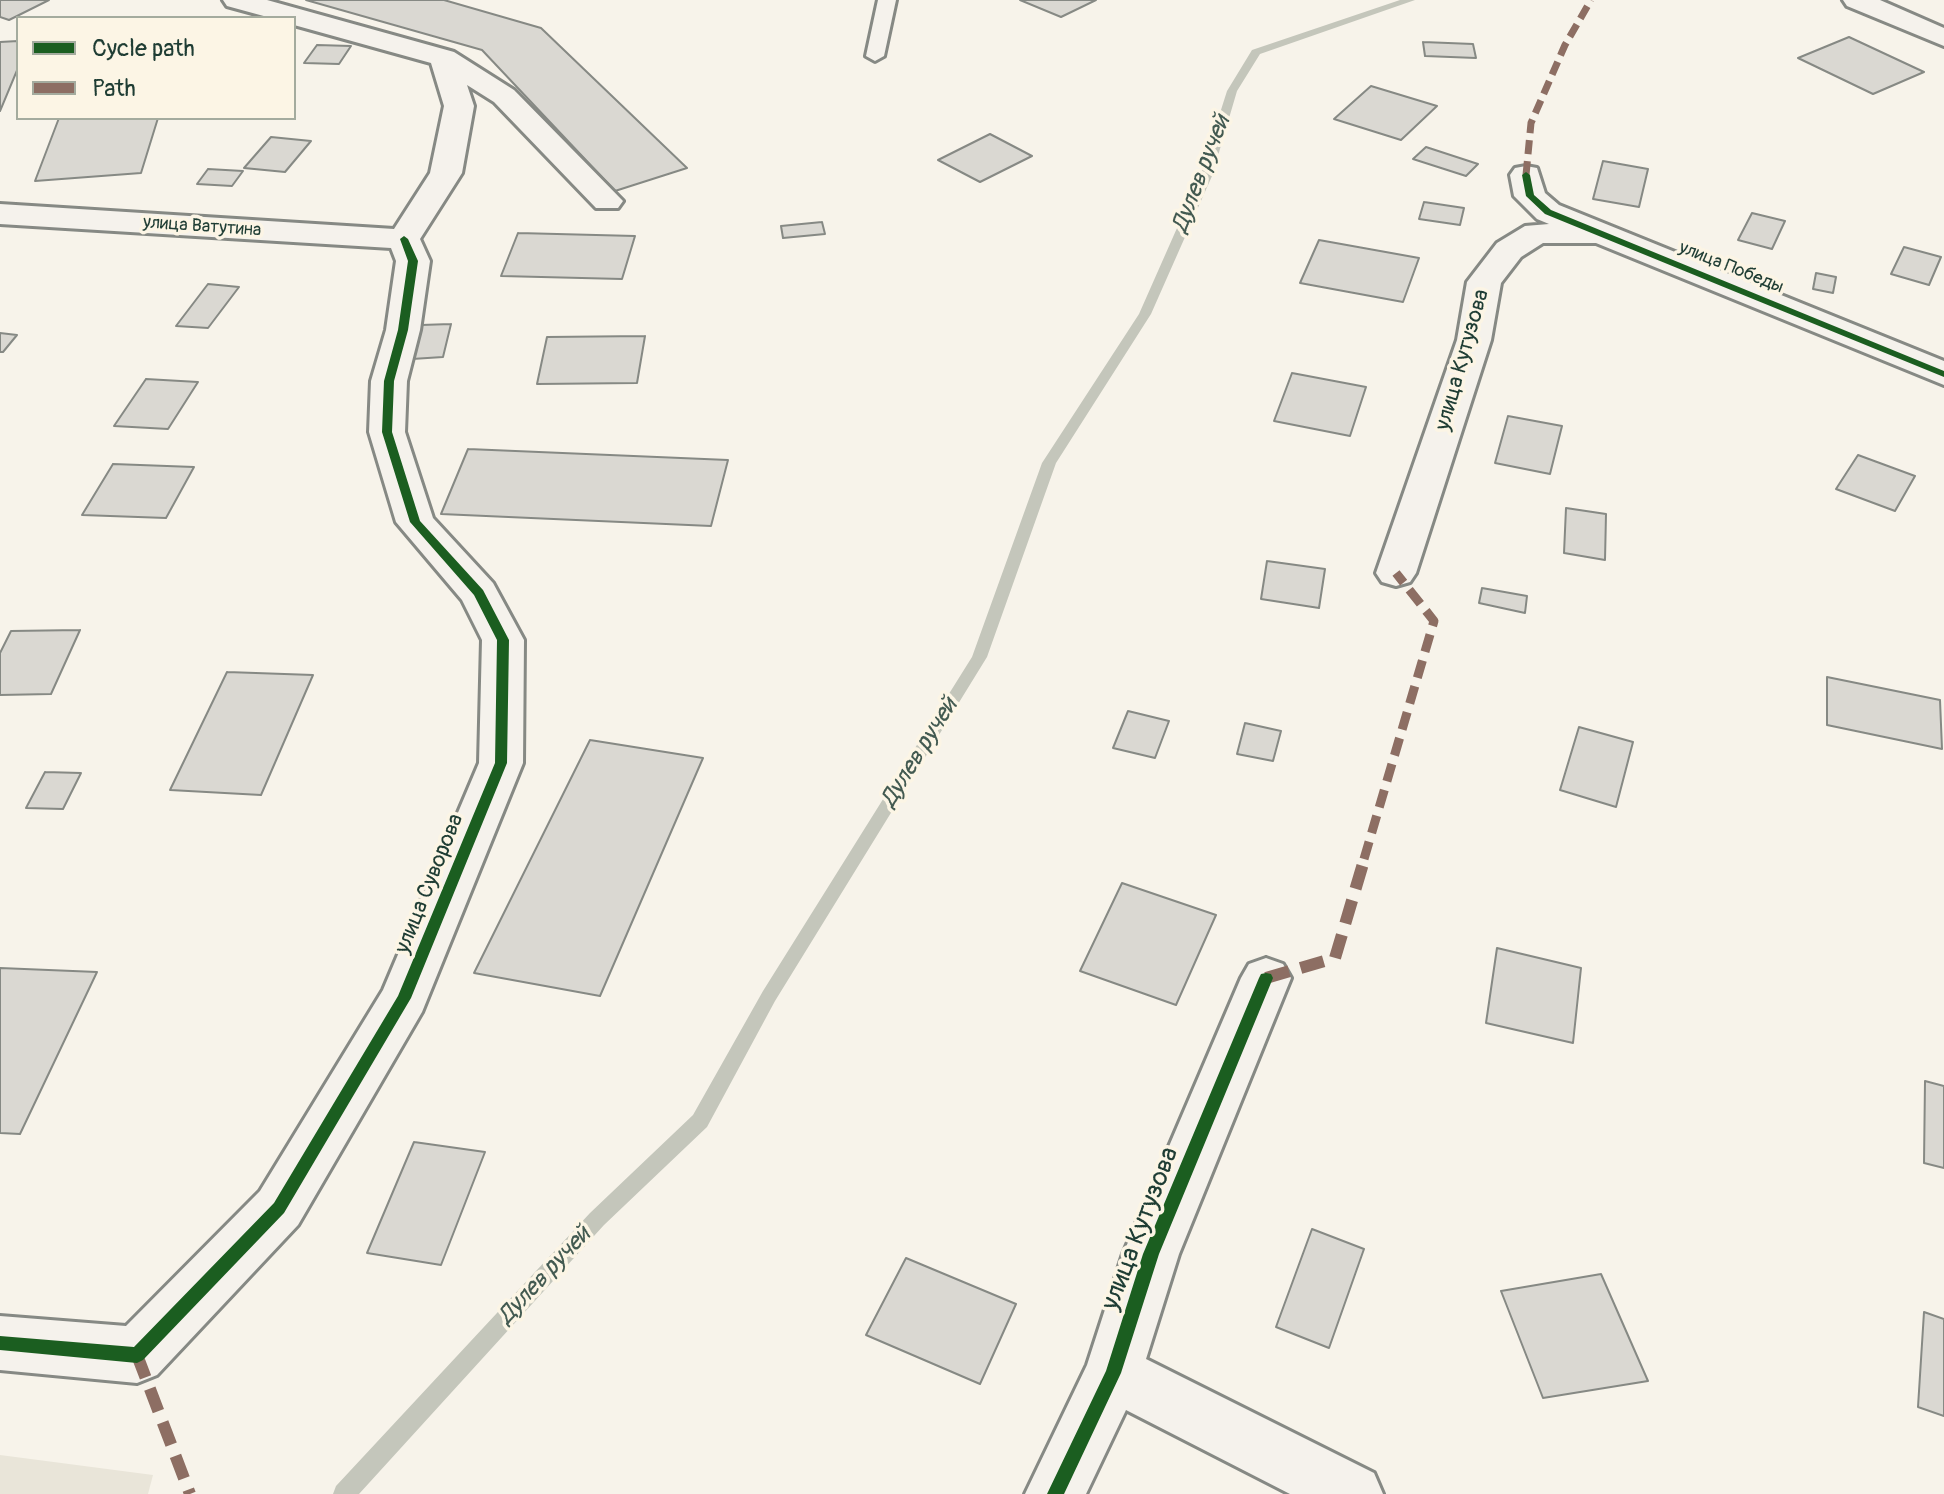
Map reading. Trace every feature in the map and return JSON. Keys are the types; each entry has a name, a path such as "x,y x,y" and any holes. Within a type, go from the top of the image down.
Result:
{"street":[{"path":"237,0 294,16"},
{"path":"1857,0 1944,38"},
{"path":"296,17 444,58 504,96 607,201"},
{"path":"404,239 446,173 459,106 444,58"},
{"name":"улица Победы","path":"1526,175 1530,196 1548,212 1944,374"},
{"name":"улица Ватутина","path":"0,214 404,239"},
{"name":"улица Кутузова","path":"1396,573 1474,340 1484,282 1509,250 1536,233 1606,236"},
{"name":"улица Суворова","path":"0,1343 137,1355 279,1208 404,998 501,763 503,640 479,593 415,522 387,432 389,381 403,330 413,261 404,239"},
{"name":"улица Кутузова","path":"1055,1494 1113,1373 1151,1254 1266,978"},
{"path":"1113,1373 1353,1494"}],"lane":[{"path":"875,56 887,0"}],"shaded area":[{"path":"0,1455 153,1475 148,1494 0,1494"}],"building":[{"path":"0,0 49,0 9,20 0,17"},
{"path":"306,0 444,0 541,28 687,168 615,191 482,50"},
{"path":"1020,0 1096,0 1061,17"},
{"path":"1849,37 1924,72 1873,94 1798,58"},
{"path":"16,41 16,73 0,111 0,42"},
{"path":"1423,42 1473,44 1476,58 1425,56"},
{"path":"317,45 351,46 339,64 304,63"},
{"path":"1371,86 1437,106 1401,140 1334,119"},
{"path":"58,120 157,120 141,173 35,181"},
{"path":"990,134 1032,156 980,182 938,160"},
{"path":"271,137 311,141 285,172 244,168"},
{"path":"1426,147 1478,164 1466,176 1413,159"},
{"path":"1603,161 1648,169 1639,207 1593,199"},
{"path":"208,169 243,171 232,186 197,184"},
{"path":"1424,202 1464,208 1460,225 1419,219"},
{"path":"1752,213 1785,221 1772,249 1738,240"},
{"path":"822,222 825,234 783,238 781,226"},
{"path":"518,233 635,236 622,279 501,276"},
{"path":"1319,240 1419,258 1403,302 1300,283"},
{"path":"1904,247 1941,257 1929,285 1891,274"},
{"path":"1816,273 1836,277 1833,293 1813,289"},
{"path":"208,284 239,287 208,328 176,326"},
{"path":"451,324 443,357 412,359 421,325"},
{"path":"0,333 17,335 3,352 0,352"},
{"path":"645,336 637,383 537,384 547,337"},
{"path":"1292,373 1366,387 1350,436 1274,421"},
{"path":"146,379 198,382 168,429 114,426"},
{"path":"1508,416 1562,426 1550,474 1495,463"},
{"path":"468,449 728,460 711,526 441,514"},
{"path":"1858,455 1915,476 1895,511 1836,489"},
{"path":"113,464 194,467 166,518 82,515"},
{"path":"1566,508 1606,514 1605,560 1564,553"},
{"path":"1267,561 1325,569 1319,608 1261,599"},
{"path":"1482,588 1527,596 1525,613 1479,603"},
{"path":"80,630 51,694 0,695 0,653 11,631"},
{"path":"227,672 313,675 261,795 170,790"},
{"path":"1827,677 1940,700 1942,749 1827,725"},
{"path":"1128,711 1169,721 1155,758 1113,748"},
{"path":"1245,723 1281,731 1273,761 1237,754"},
{"path":"1579,727 1633,742 1616,807 1560,790"},
{"path":"590,740 703,758 600,996 474,973"},
{"path":"45,772 81,773 63,809 26,808"},
{"path":"1122,883 1216,915 1176,1005 1080,971"},
{"path":"1497,948 1581,968 1573,1043 1486,1023"},
{"path":"0,968 97,972 20,1134 0,1133"},
{"path":"1925,1081 1944,1086 1944,1168 1924,1163"},
{"path":"414,1142 485,1152 441,1265 367,1253"},
{"path":"1312,1229 1364,1249 1329,1348 1276,1327"},
{"path":"906,1258 1016,1304 980,1384 866,1335"},
{"path":"1601,1274 1648,1381 1543,1398 1501,1291"},
{"path":"1924,1312 1944,1319 1944,1416 1918,1407"}],"waterway":[{"name":"Дулев ручей","path":"344,1494 597,1219 700,1121 769,996 979,657 1049,463 1145,314 1206,176 1232,91 1256,52 1410,0"}],"marked path":[{"path":"1526,175 1531,123 1565,45 1591,0"},
{"path":"1266,978 1335,958 1434,621 1396,573"},
{"path":"137,1355 190,1494"}],"cycle path":[{"path":"1526,175 1530,196 1548,212 1944,374"},
{"path":"0,1343 137,1355 279,1208 404,998 501,763 503,640 479,593 415,522 387,432 389,381 403,330 413,261 404,239"},
{"path":"1055,1494 1113,1373 1151,1254 1266,978"}]}
